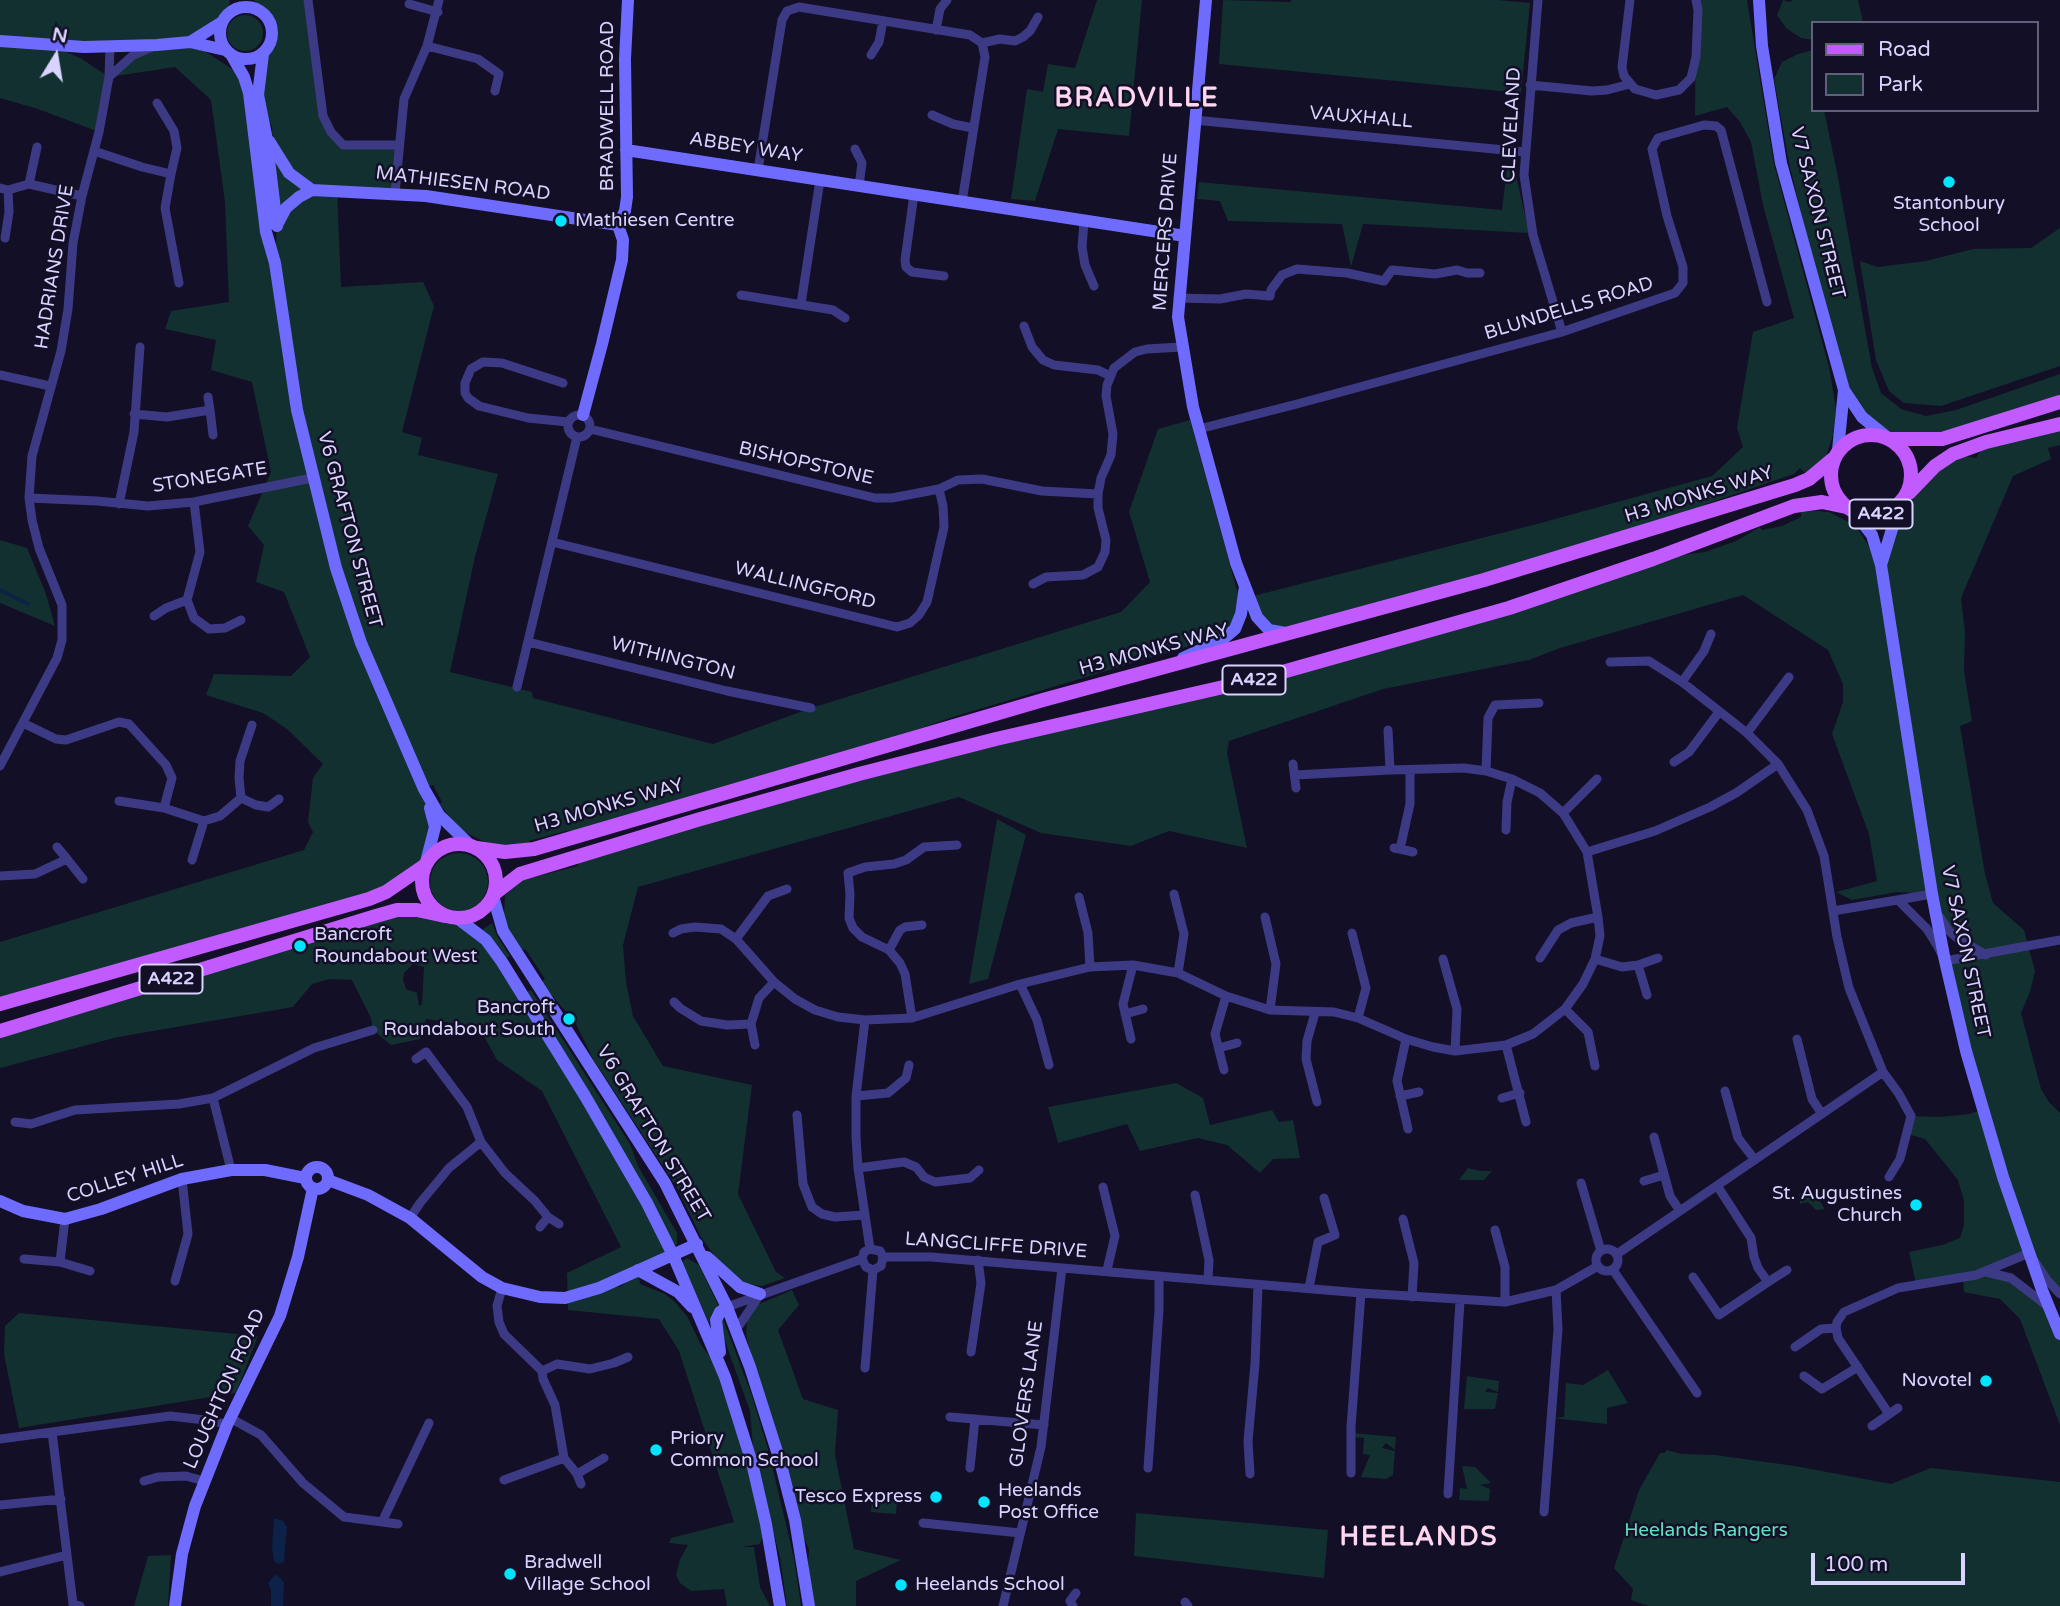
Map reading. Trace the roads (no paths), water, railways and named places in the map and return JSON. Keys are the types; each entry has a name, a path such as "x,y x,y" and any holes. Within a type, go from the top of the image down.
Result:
{"main road":[{"name":"A422","path":"2060,402 1950,437 1917,441 1890,439 1875,434 1861,435 1849,441 1836,454 1830,472 1832,485 1837,498 1850,510 1866,515 1878,515 1890,511 1935,466 1953,454 1986,442 2060,424"},
{"name":"A422","path":"1890,439 1904,451 1911,466 1911,482 1902,500"},
{"name":"H3 MONKS WAY","path":"473,846 505,852 534,849 946,728 1484,580 1795,485 1809,479 1836,454"},
{"name":"H3 MONKS WAY","path":"494,895 520,874 697,820 996,739 1254,680 1495,612 1653,559 1802,504 1822,502 1850,510"},
{"name":"A422","path":"0,1004 369,899 386,892 425,864 441,848 460,843 473,846"},
{"path":"473,846 488,856 494,868 497,881 494,895"},
{"path":"425,864 421,878 427,901 435,910 451,917"},
{"name":"A422","path":"0,1031 376,916 407,910 451,917 479,913 494,895"}],"street":[{"path":"229,53 219,34 230,0"},
{"path":"308,0 323,116 331,132 343,145 398,145"},
{"path":"395,192 404,99 427,46 439,0"},
{"name":"BRADWELL ROAD","path":"583,415 622,260 623,240 618,225 625,211 627,197 625,59 628,0"},
{"path":"936,30 940,9 947,0"},
{"name":"MERCERS DRIVE","path":"1206,0 1178,298 1181,347 1199,429 1236,563 1257,617 1269,630 1286,634"},
{"name":"CLEVELAND","path":"1538,0 1524,175 1528,207 1562,332"},
{"path":"1630,0 1622,67 1624,76 1635,89 1656,95 1669,94 1685,86 1692,78 1698,10 1696,0"},
{"name":"V7 SAXON STREET","path":"1759,0 1761,31 1781,163 1844,390 1862,416 1890,439"},
{"path":"409,4 438,12"},
{"path":"0,41 84,47 190,42 244,60 263,54 270,43 272,32 258,6 240,8 190,42"},
{"path":"758,170 782,20 787,11 799,7 970,35 982,43 985,57 962,202"},
{"path":"982,43 1000,39 1015,41 1030,31 1038,17"},
{"path":"872,55 883,21"},
{"path":"109,77 132,56 157,45"},
{"path":"427,46 478,59 499,74 495,91"},
{"name":"HADRIANS DRIVE","path":"0,766 57,658 63,629 62,605 39,548 29,498 32,456 61,351 68,309 73,243 109,77 110,47"},
{"name":"V6 GRAFTON STREET","path":"229,53 244,77 249,93 266,232 275,263 295,398 312,478 336,568 360,643 427,796 451,829 473,846"},
{"name":"V6 GRAFTON STREET","path":"263,54 258,95 277,225 275,263"},
{"path":"1530,85 1600,91 1630,84"},
{"path":"157,103 174,131 177,148 165,208 179,283"},
{"path":"932,115 953,124 973,128"},
{"name":"VAUXHALL","path":"1194,120 1525,152"},
{"name":"BLUNDELLS ROAD","path":"1199,429 1562,332 1654,301 1679,289 1683,283 1683,267 1667,216 1652,149 1658,138 1704,125 1716,126 1721,130 1766,302"},
{"path":"265,135 289,173 312,190"},
{"path":"29,184 37,147"},
{"path":"855,149 862,163 859,186"},
{"name":"ABBEY WAY","path":"626,150 1185,236"},
{"path":"94,151 171,174"},
{"path":"801,304 820,180"},
{"path":"5,238 9,212 4,189 29,184 82,196"},
{"path":"277,225 286,208 312,190"},
{"name":"MATHIESEN ROAD","path":"312,190 395,192 618,225"},
{"path":"914,194 906,267 912,272 944,276"},
{"path":"1084,222 1082,247 1085,265 1094,286"},
{"path":"1178,298 1220,299 1246,294 1269,301 1271,290 1282,275 1297,269 1347,273 1384,281 1392,270 1435,274 1457,270 1467,273 1480,272"},
{"path":"741,295 833,310 845,318"},
{"path":"1024,326 1032,347 1043,360 1054,365 1098,370 1110,376"},
{"path":"119,504 134,432 140,347"},
{"path":"1033,584 1046,577 1083,575 1098,567 1105,552 1106,540 1098,508 1098,494 1101,478 1111,455 1113,434 1106,396 1110,376 1123,359 1135,352 1181,347"},
{"path":"563,383 527,370 483,362 471,369 465,383 465,393 479,406 537,420 568,422"},
{"path":"0,375 50,386"},
{"name":"V7 SAXON STREET","path":"1836,454 1844,390"},
{"path":"208,397 213,435"},
{"path":"134,414 167,417 209,410"},
{"path":"574,415 583,415 588,419 590,429 584,436 577,437 569,432 568,422 574,415"},
{"name":"BISHOPSTONE","path":"590,429 875,498 892,498 939,489 958,480 982,479 1042,491 1098,494"},
{"path":"517,687 577,437"},
{"name":"STONEGATE","path":"29,498 148,506 194,502 312,478"},
{"name":"WALLINGFORD","path":"552,542 897,627 909,623 919,615 927,602 944,527 939,489"},
{"name":"V7 SAXON STREET","path":"1881,570 1902,500"},
{"path":"194,502 200,552 187,600 194,618 209,629 225,628 241,620"},
{"name":"V7 SAXON STREET","path":"1850,510 1872,536 1881,570 1932,894 1945,961 1979,1098 2029,1254 2059,1329"},
{"path":"1157,669 1222,640 1235,628 1241,614 1245,586"},
{"path":"154,617 166,608 187,600"},
{"path":"1682,682 1704,651 1711,634"},
{"name":"WITHINGTON","path":"528,642 727,691 811,708"},
{"path":"1610,662 1649,661 1682,682 1747,733 1778,764 1807,810 1824,856 1849,988 1883,1072 1911,1116 1900,1159 1889,1177"},
{"path":"1747,733 1789,677"},
{"path":"1486,771 1488,718 1495,705 1539,703"},
{"path":"1674,762 1689,752 1720,712"},
{"path":"23,723 56,739 66,740 118,722 129,724 166,765 172,778 164,808"},
{"path":"242,798 240,761 252,725"},
{"path":"1388,730 1390,770"},
{"path":"1293,764 1296,788"},
{"path":"1587,852 1655,831 1710,807 1778,764"},
{"path":"673,933 681,929 705,927 721,929 736,939 774,982 795,999 815,1010 838,1017 865,1020 912,1018 1020,984 1090,967 1133,965 1178,973 1226,996 1270,1010 1334,1012 1358,1018 1406,1039 1455,1051 1506,1045 1533,1034 1565,1009 1583,984 1595,959 1600,936 1598,917 1587,852 1563,813 1540,793 1512,779 1464,768 1294,775"},
{"path":"1410,770 1410,804 1397,849 1413,852"},
{"path":"1506,830 1507,802 1512,779"},
{"path":"1563,813 1597,779"},
{"name":"V6 GRAFTON STREET","path":"425,864 435,827 427,796"},
{"path":"119,800 164,808 204,821 220,816 242,798"},
{"path":"242,798 268,807 279,799"},
{"path":"192,860 204,821"},
{"path":"912,1018 905,974 888,950 862,937 853,928 849,918 848,873 906,860 924,847 957,845"},
{"path":"57,847 83,879"},
{"path":"0,876 36,874 67,859"},
{"path":"736,939 768,896 787,889"},
{"path":"1174,894 1184,934 1178,973"},
{"path":"1833,911 1932,894"},
{"name":"V6 GRAFTON STREET","path":"494,895 503,931 651,1161 727,1307 780,1461 795,1520 810,1606"},
{"path":"1079,897 1088,933 1090,967"},
{"path":"1898,900 1927,929 1945,961 2060,940"},
{"path":"1936,912 1958,939 1986,955"},
{"name":"V6 GRAFTON STREET","path":"451,917 486,940 502,962 647,1203 673,1255 725,1377 752,1463 780,1606"},
{"path":"1265,917 1276,964 1270,1010"},
{"path":"1540,958 1558,930 1571,923 1598,917"},
{"path":"888,950 900,930 922,925"},
{"path":"1352,933 1366,988 1358,1018"},
{"path":"1595,959 1622,967 1658,958"},
{"path":"1443,959 1457,1009 1455,1051"},
{"path":"1131,1039 1123,1004 1133,965"},
{"path":"1638,965 1647,995"},
{"path":"755,1045 751,1024 759,998 774,982"},
{"path":"1020,984 1037,1020 1049,1065"},
{"path":"1224,1070 1215,1034 1226,996"},
{"path":"674,1002 701,1021 727,1026 751,1024"},
{"path":"1125,1014 1143,1009"},
{"path":"1565,1009 1588,1031 1595,1066"},
{"path":"1315,1013 1307,1041 1306,1059 1317,1102"},
{"path":"865,1020 856,1096 858,1168 870,1249"},
{"path":"15,1122 31,1124 75,1110 180,1104 213,1098 314,1048 373,1030"},
{"path":"1406,1039 1397,1081 1408,1129"},
{"path":"1797,1039 1812,1099 1822,1114"},
{"path":"416,1059 435,1043"},
{"path":"1219,1048 1237,1043"},
{"path":"1506,1045 1526,1122"},
{"path":"426,1052 467,1107 481,1142 505,1173 535,1200 548,1217 559,1224"},
{"path":"856,1096 888,1093 906,1078 909,1065"},
{"path":"1617,1254 1883,1072"},
{"path":"1725,1091 1738,1138 1755,1160"},
{"path":"1400,1096 1419,1092"},
{"path":"1502,1098 1520,1093"},
{"path":"213,1098 231,1170"},
{"path":"797,1115 803,1184 812,1207 822,1214 835,1217 864,1215"},
{"path":"1654,1137 1670,1196 1681,1210"},
{"path":"410,1218 449,1168 481,1142"},
{"path":"858,1168 904,1163 916,1167 925,1177 935,1182 970,1178 979,1170"},
{"path":"328,1180 324,1186 309,1183 308,1171 318,1167 324,1170 328,1180 369,1195 410,1218 482,1276 502,1288 540,1297 565,1298 599,1288 673,1255 698,1247 728,1278 740,1287 760,1294"},
{"name":"COLLEY HILL","path":"0,1201 23,1211 65,1219 101,1209 182,1179 231,1170 265,1170 309,1183"},
{"path":"1644,1181 1664,1175"},
{"path":"175,1281 188,1234 182,1179"},
{"name":"LOUGHTON ROAD","path":"175,1606 182,1554 204,1481 228,1422 280,1316 298,1257 309,1183"},
{"path":"1581,1183 1601,1251 1596,1260 1598,1266 1603,1270 1613,1270"},
{"path":"1718,1186 1751,1238 1754,1257 1768,1282"},
{"name":"LANGCLIFFE DRIVE","path":"1103,1187 1115,1236 1107,1270"},
{"path":"1195,1195 1209,1260 1208,1280"},
{"path":"1309,1288 1318,1242 1335,1235 1324,1198"},
{"path":"540,1227 548,1217"},
{"path":"60,1262 65,1219"},
{"path":"1402,1219 1414,1263 1412,1297"},
{"path":"1495,1230 1505,1267 1505,1302"},
{"path":"870,1249 880,1251 883,1256 881,1266 873,1270 866,1268 862,1259 864,1252 870,1249"},
{"path":"1601,1251 1611,1249 1617,1254 1618,1264 1613,1270"},
{"path":"1889,1414 1838,1338 1836,1328 1844,1312 1889,1291 1984,1271 2029,1254 2060,1294"},
{"name":"LANGCLIFFE DRIVE","path":"883,1256 978,1260 1258,1285 1505,1302 1556,1290 1598,1266"},
{"path":"24,1259 60,1262 90,1271"},
{"path":"725,1377 716,1320 720,1312 760,1294 862,1259"},
{"path":"971,1352 981,1283 978,1260"},
{"name":"GLOVERS LANE","path":"1003,1606 1044,1425 1062,1268"},
{"path":"638,1270 678,1292 699,1314"},
{"path":"865,1368 873,1270"},
{"path":"1613,1270 1697,1393"},
{"path":"1693,1277 1719,1315 1787,1270"},
{"path":"1984,1271 2011,1278 2050,1308"},
{"path":"1148,1468 1159,1276"},
{"path":"1250,1474 1248,1441 1258,1285"},
{"path":"502,1288 497,1306 499,1322 504,1334 542,1371 542,1379 555,1405 564,1458 577,1474 581,1485"},
{"path":"1544,1512 1558,1329 1556,1290"},
{"path":"1351,1473 1351,1427 1361,1293"},
{"path":"736,1330 760,1294"},
{"path":"1448,1494 1460,1301"},
{"path":"1795,1348 1821,1329 1836,1328"},
{"path":"542,1371 557,1364 590,1369 628,1357"},
{"path":"1804,1376 1822,1390 1858,1367"},
{"path":"1872,1426 1898,1408"},
{"path":"0,1440 170,1416 228,1422 261,1435 303,1483 344,1517 398,1524"},
{"path":"950,1417 1044,1425"},
{"path":"970,1468 975,1419"},
{"path":"382,1522 429,1423"},
{"path":"52,1432 73,1604 80,1606"},
{"path":"504,1480 564,1458"},
{"path":"577,1474 604,1458"},
{"path":"144,1481 158,1477 186,1476 204,1481"},
{"path":"0,1505 61,1499"},
{"path":"923,1523 1020,1533"},
{"path":"0,1572 67,1555"},
{"path":"1073,1606 1070,1601 1076,1593"}],"water":[{"path":"274,1518 283,1521 287,1527 284,1562 278,1564 274,1561 272,1548"},
{"path":"276,1574 284,1582 283,1606 271,1606 268,1583"}],"waterway":[{"path":"0,590 28,604"}],"place":[{"name":"Stantonbury School","path":"1949,182"},
{"name":"Mathiesen Centre","path":"561,221"},
{"name":"Bancroft Roundabout West","path":"300,946"},
{"name":"Bancroft Roundabout South","path":"569,1019"},
{"name":"St. Augustines Church","path":"1916,1205"},
{"name":"Novotel","path":"1986,1381"},
{"name":"Priory Common School","path":"656,1450"},
{"name":"Tesco Express","path":"936,1497"},
{"name":"Heelands Post Office","path":"984,1502"},
{"name":"Bradwell Village School","path":"510,1574"},
{"name":"Heelands School","path":"901,1585"}],"district":[{"name":"BRADVILLE","path":"1137,99"},
{"name":"HEELANDS","path":"1419,1538"}],"park label":[{"name":"Heelands Rangers","path":"1706,1531"}]}
